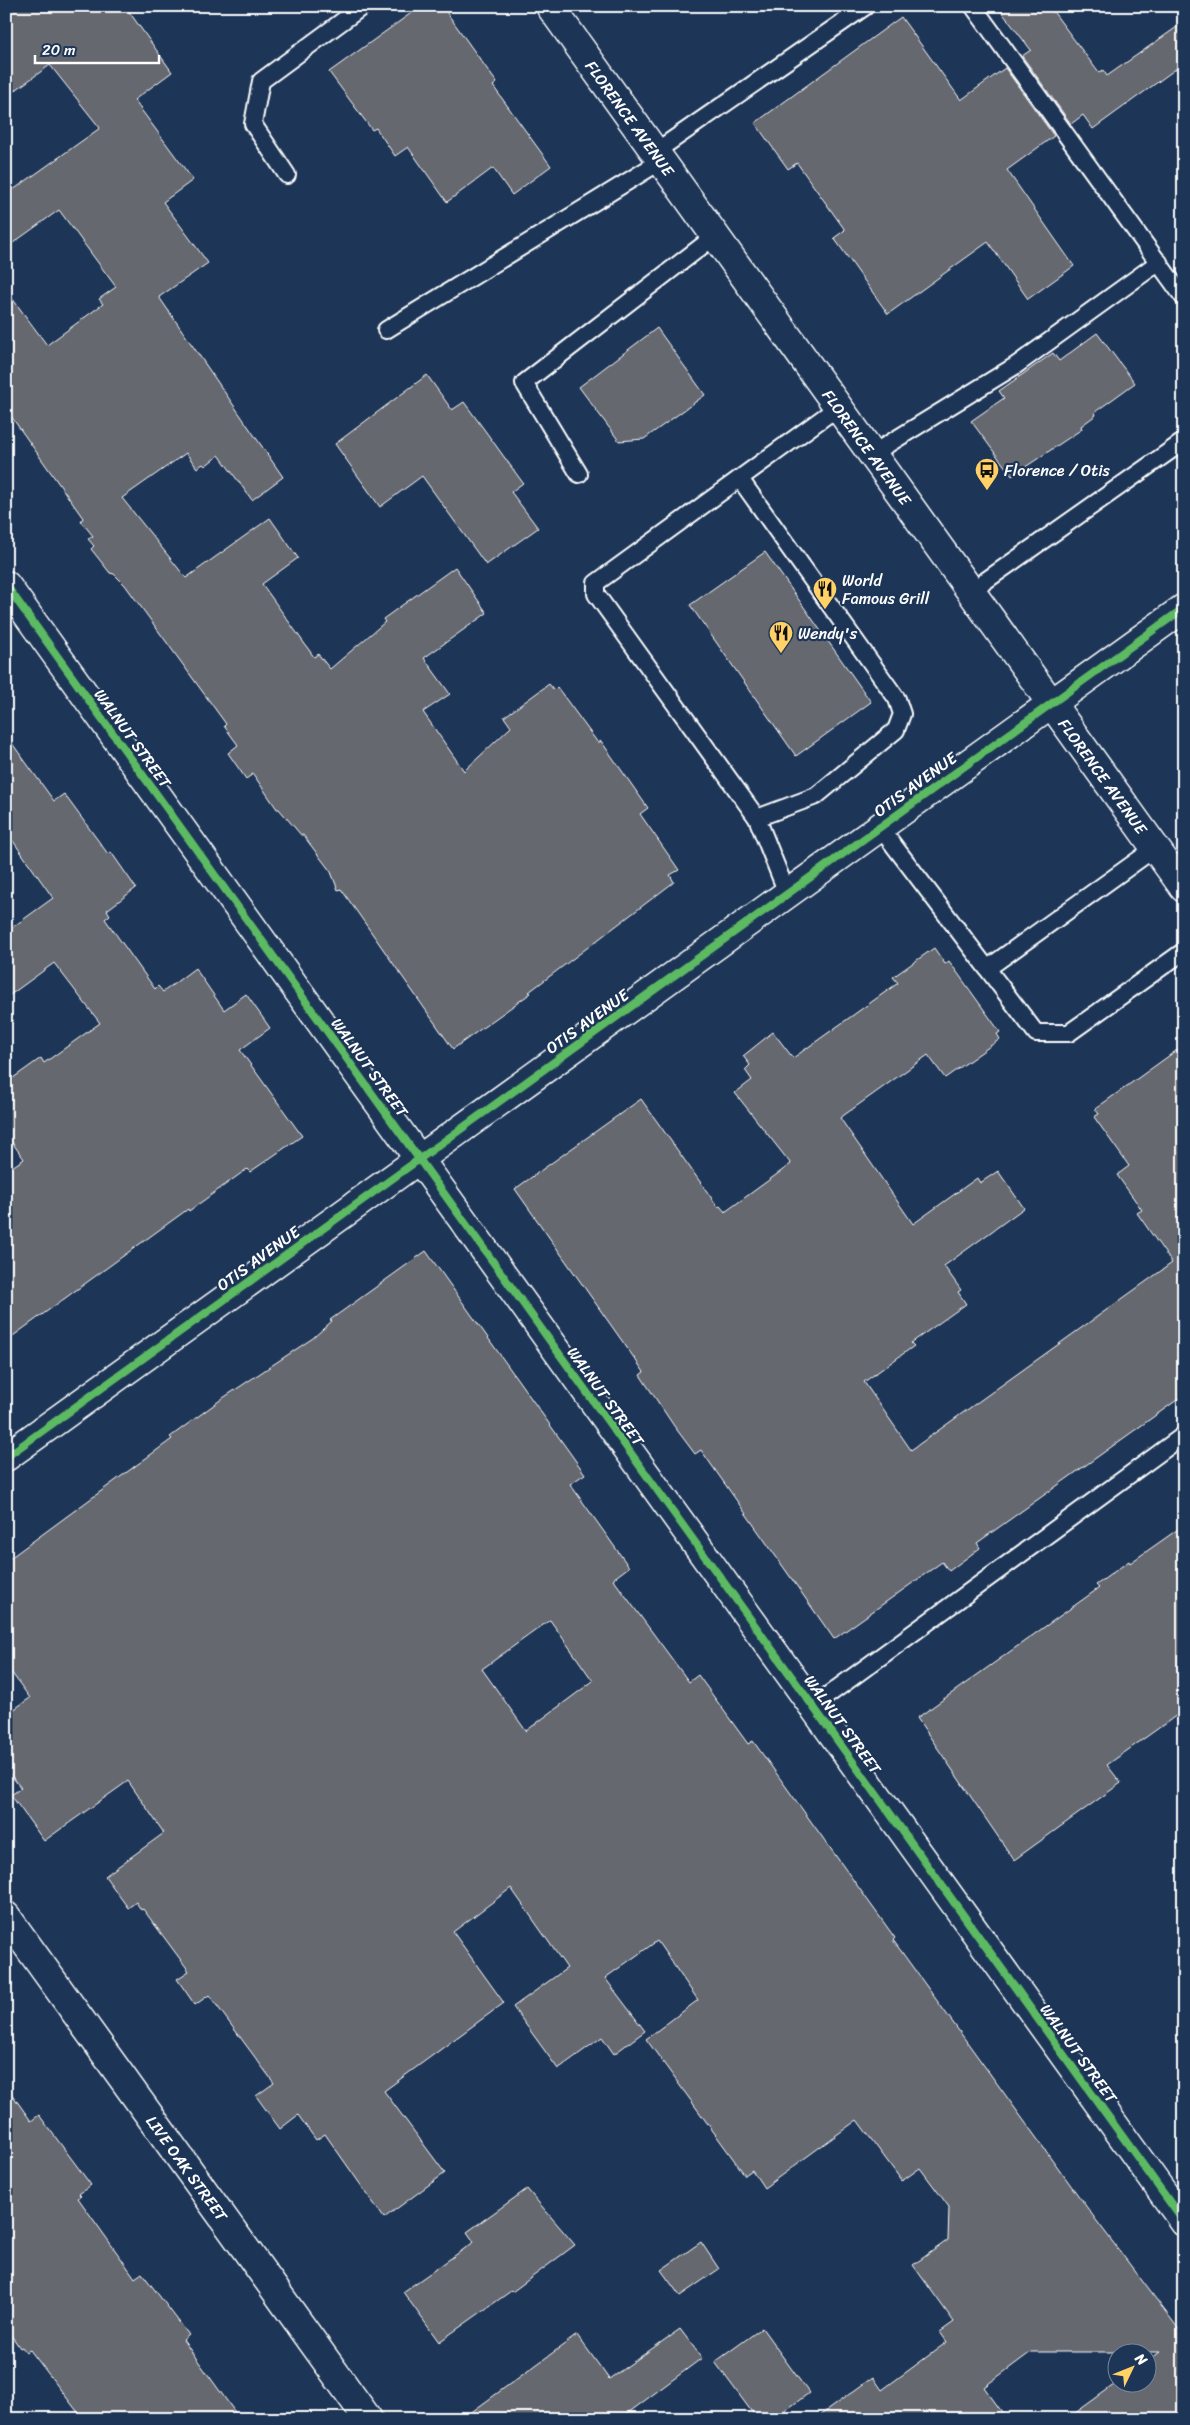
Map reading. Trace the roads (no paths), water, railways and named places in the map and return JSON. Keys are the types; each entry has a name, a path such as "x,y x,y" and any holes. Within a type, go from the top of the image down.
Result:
{"street":[{"name":"FLORENCE AVENUE","path":"550,6 1184,888"},
{"name":"WALNUT STREET","path":"6,585 1184,2222"},
{"name":"OTIS AVENUE","path":"6,1457 1184,608"},
{"name":"LIVE OAK STREET","path":"6,1916 368,2419"}],"lane":[{"path":"287,175 253,124 261,82 363,6"},
{"path":"386,330 658,156 866,6"},
{"path":"973,6 1184,298"},
{"path":"579,474 524,382 715,236"},
{"path":"872,454 1015,366 1159,262"},
{"path":"787,893 757,818 596,594 596,583 838,407"},
{"path":"971,591 1184,441"},
{"path":"740,479 897,699 902,714 896,730 816,796 757,818"},
{"path":"879,826 1036,1033 1069,1033 1184,951"},
{"path":"988,968 1155,848"},
{"path":"813,1706 1184,1434"}],"place":[{"name":"Florence / Otis","path":"987,491"},
{"name":"World Famous Grill","path":"825,610"},
{"name":"Wendy's","path":"781,654"}]}
